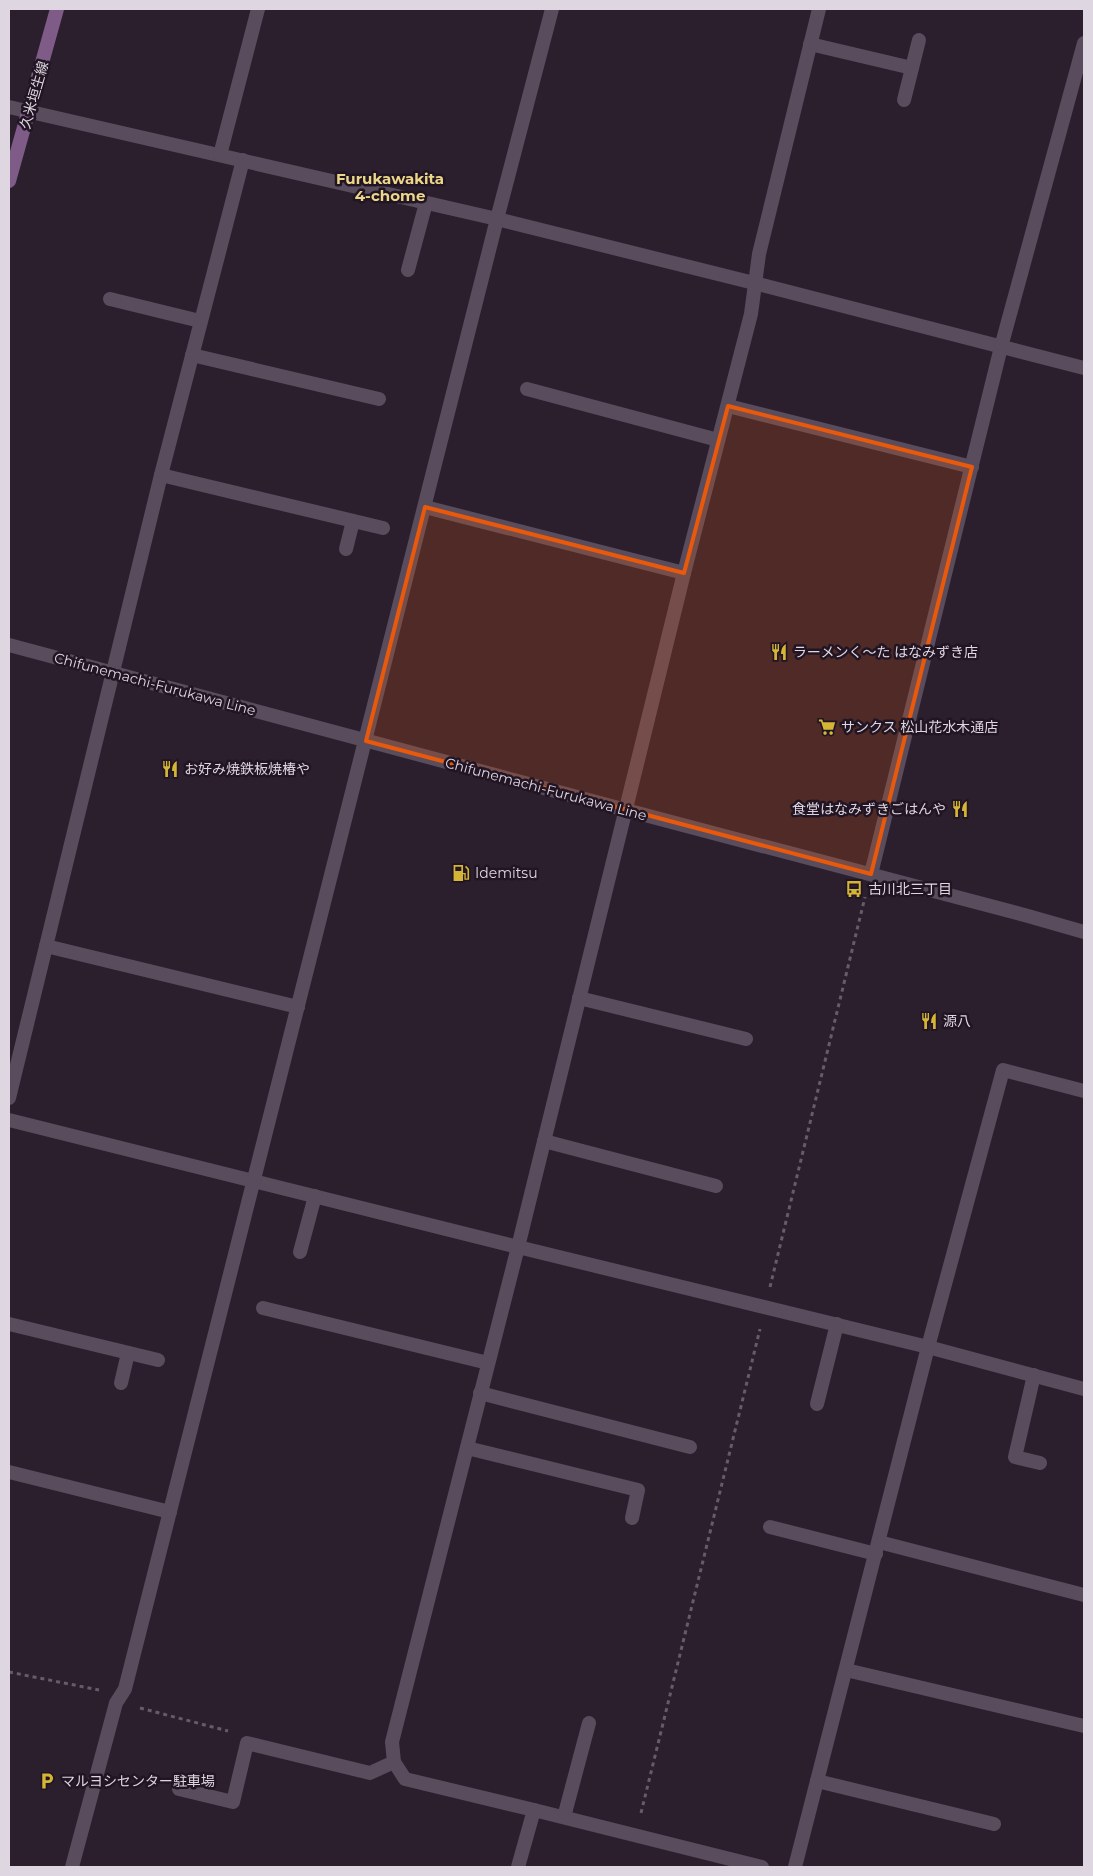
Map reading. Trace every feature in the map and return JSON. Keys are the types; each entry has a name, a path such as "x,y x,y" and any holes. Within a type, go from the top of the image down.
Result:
{"main road":[{"name":"久米垣生線","path":"9,181 57,9"}],"street":[{"path":"220,155 258,9"},
{"path":"72,1867 116,1703 125,1690 497,219 552,9"},
{"path":"762,1867 405,1779 394,1762 392,1742 518,1247 684,573 751,314 759,254 818,9"},
{"path":"904,100 919,40"},
{"path":"810,44 912,68"},
{"path":"871,874 1001,347 1084,44"},
{"path":"9,107 497,219 1084,368"},
{"path":"9,1098 160,475 243,160"},
{"path":"408,270 426,203"},
{"path":"110,299 200,322"},
{"path":"192,355 379,399"},
{"path":"527,389 718,440"},
{"path":"728,406 972,467"},
{"path":"160,475 383,528"},
{"path":"425,507 684,573"},
{"path":"346,549 353,521"},
{"name":"Chifunemachi-Furukawa Line","path":"9,646 1084,932"},
{"path":"46,946 298,1007"},
{"path":"579,998 746,1039"},
{"path":"795,1867 928,1347 1003,1070 1084,1092"},
{"path":"9,1120 518,1247 837,1324 1084,1389"},
{"path":"544,1141 716,1186"},
{"path":"300,1252 315,1196"},
{"path":"263,1308 488,1363"},
{"path":"9,1324 158,1360"},
{"path":"817,1404 837,1324"},
{"path":"121,1383 128,1353"},
{"path":"1034,1375 1015,1456 1040,1463"},
{"path":"480,1393 690,1447"},
{"path":"467,1448 638,1490 632,1518"},
{"path":"9,1472 170,1512"},
{"path":"770,1527 877,1548 1084,1595"},
{"path":"846,1670 1084,1726"},
{"path":"564,1818 589,1723"},
{"path":"178,1789 233,1802 247,1744 370,1774 394,1762"},
{"path":"817,1781 994,1824"},
{"path":"518,1867 534,1810"}],"path":[{"path":"635,1835 871,874"}],"highlighted area":[{"path":"728,406 972,467 871,874 366,741 425,507 684,573"}],"place":[{"name":"ラーメンく～た はなみずき店","path":"779,652"},
{"name":"サンクス 松山花水木通店","path":"827,727"},
{"name":"お好み焼鉄板焼椿や","path":"170,769"},
{"name":"食堂はなみずきごはんや","path":"960,809"},
{"name":"Idemitsu","path":"461,873"},
{"name":"古川北三丁目","path":"854,889"},
{"name":"源八","path":"929,1021"},
{"name":"マルヨシセンター駐車場","path":"47,1781"}],"district":[{"name":"Furukawakita 4-chome","path":"390,186"}]}
